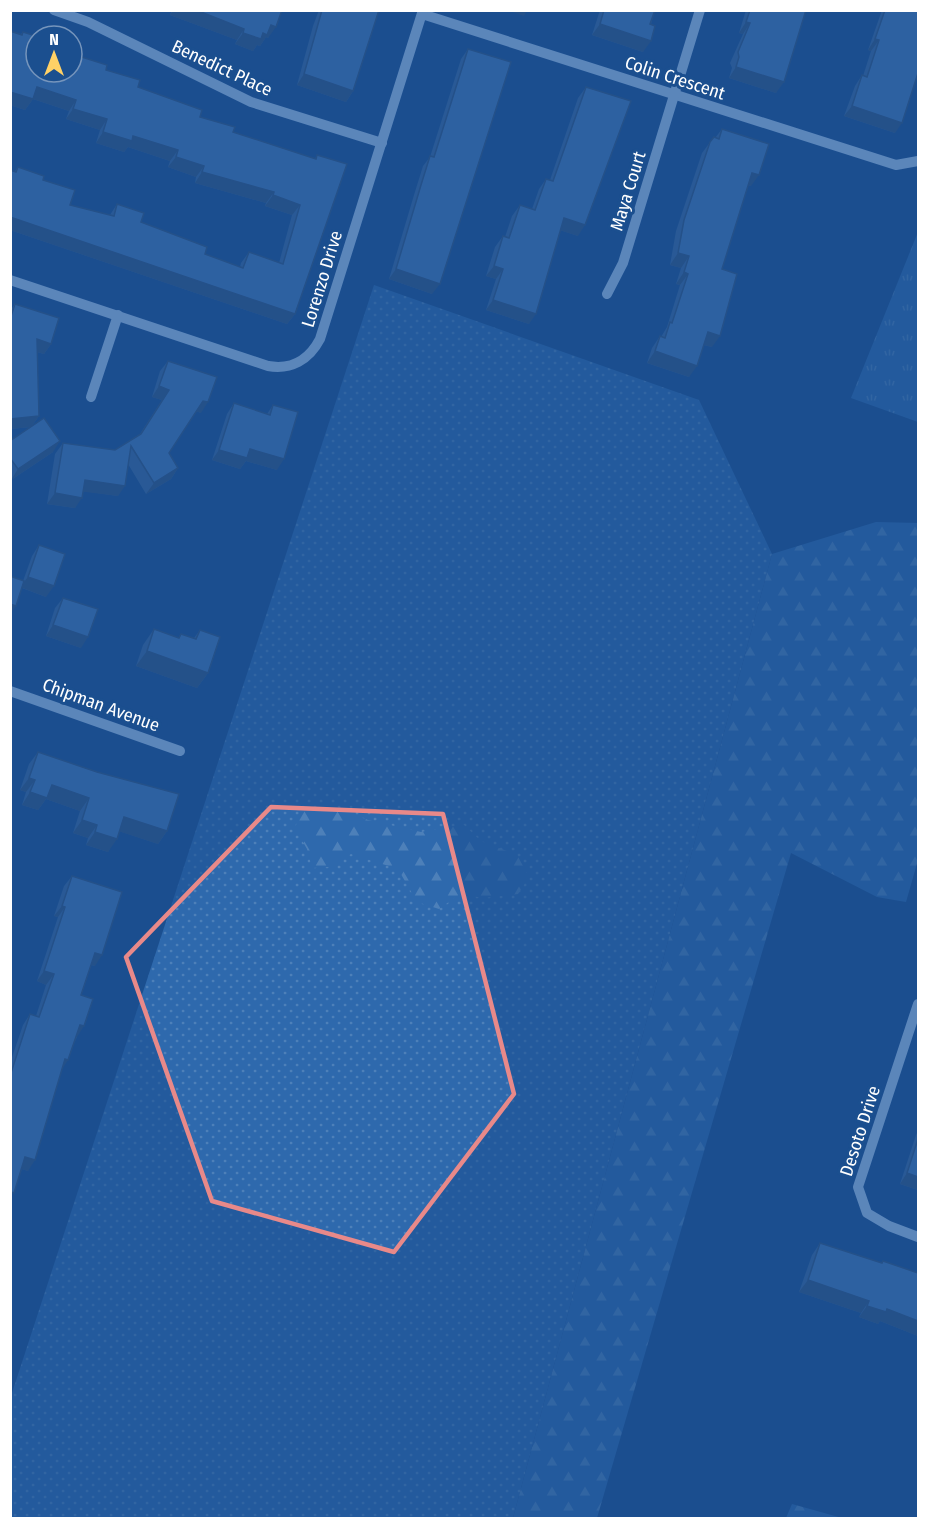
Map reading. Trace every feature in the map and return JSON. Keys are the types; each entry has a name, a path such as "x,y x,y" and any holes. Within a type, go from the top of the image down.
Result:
{"street":[{"name":"Benedict Place","path":"54,10 88,22 251,102 382,143"},
{"name":"Maya Court","path":"607,294 623,263 700,10"},
{"name":"Lorenzo Drive","path":"10,280 268,366 287,366 305,359 320,339 423,12"},
{"name":"Colin Crescent","path":"423,12 896,165 918,161"},
{"path":"91,397 118,315"},
{"name":"Chipman Avenue","path":"10,691 180,751"},
{"name":"Desoto Drive","path":"918,1004 858,1187 867,1213 889,1226 918,1237"}],"highlighted area":[{"path":"271,807 443,814 514,1094 394,1252 212,1201 126,957"}],"green space":[{"path":"918,232 918,422 851,398"},
{"path":"374,285 699,400 772,554 513,1518 11,1518 11,1396"},
{"path":"876,522 918,523 918,860 906,902 877,897 791,853 597,1518 513,1518 772,554"},
{"path":"331,805 368,820 421,832 464,825 481,841 517,855 529,877 518,894 483,898 460,894 439,909 417,902 398,869 351,854 329,867 312,868 307,849 295,828 301,810"},
{"path":"792,1504 842,1518 786,1518"}],"building":[{"path":"196,10 282,10 276,27 271,25 267,35 263,33 261,39 243,33 244,29"},
{"path":"322,10 379,10 353,91 304,74"},
{"path":"604,10 655,10 650,24 655,26 651,41 600,24"},
{"path":"750,10 806,10 784,82 736,67 738,52 750,23 746,22"},
{"path":"885,10 918,10 918,73 902,123 852,106 862,75 867,77 879,40 875,39"},
{"path":"10,31 22,35 23,32 24,84 84,84 84,58 107,65 106,70 140,80 138,87 202,110 200,117 235,127 233,132 316,159 317,155 347,164 295,314 10,217 10,170 16,172 18,167 44,176 43,180 75,190 70,205 114,216 117,204 144,213 141,222 207,247 205,254 243,268 249,252 283,264 300,205 273,195 274,192 202,172 204,166 176,157 178,150 133,136 132,141 103,132 107,119 73,109 76,100 37,87 33,99 10,92"},
{"path":"468,49 511,62 440,284 396,269 430,156 434,157"},
{"path":"586,87 631,101 585,225 564,218 536,314 493,300 503,269 494,266 503,236 509,238 520,205 535,210 546,179 553,181"},
{"path":"722,129 769,144 759,175 752,173 722,269 737,274 720,336 708,332 697,366 655,351 660,336 665,338 670,322 672,323 688,274 684,272 689,256 678,253 684,220 710,142 714,137 719,139"},
{"path":"15,304 59,318 51,344 37,339 39,416 10,419 10,319"},
{"path":"168,361 217,377 208,402 203,401 169,453 178,468 154,483 131,446 125,486 85,480 82,498 55,493 63,443 115,450 141,434 169,390 159,386"},
{"path":"234,403 270,415 273,405 298,412 284,459 250,449 247,458 219,450"},
{"path":"44,418 60,441 18,469 10,458 10,441"},
{"path":"39,545 65,554 54,586 28,577"},
{"path":"10,576 24,581 16,606 10,604"},
{"path":"63,598 98,609 88,637 53,625"},
{"path":"154,629 179,638 181,634 196,639 200,630 220,637 208,673 147,651"},
{"path":"38,752 97,772 179,794 167,831 124,817 117,839 95,832 97,825 82,820 89,798 52,785 47,798 30,792 35,780 29,778"},
{"path":"72,876 122,892 102,955 95,953 81,995 93,999 84,1026 80,1025 68,1060 65,1059 35,1160 25,1157 14,1193 10,1194 10,1076 30,1014 39,1017 54,974 44,971 65,907 62,906"},
{"path":"918,1139 918,1177 907,1173"},
{"path":"820,1243 918,1273 918,1321 887,1309 886,1312 867,1306 869,1301 808,1280"}]}
